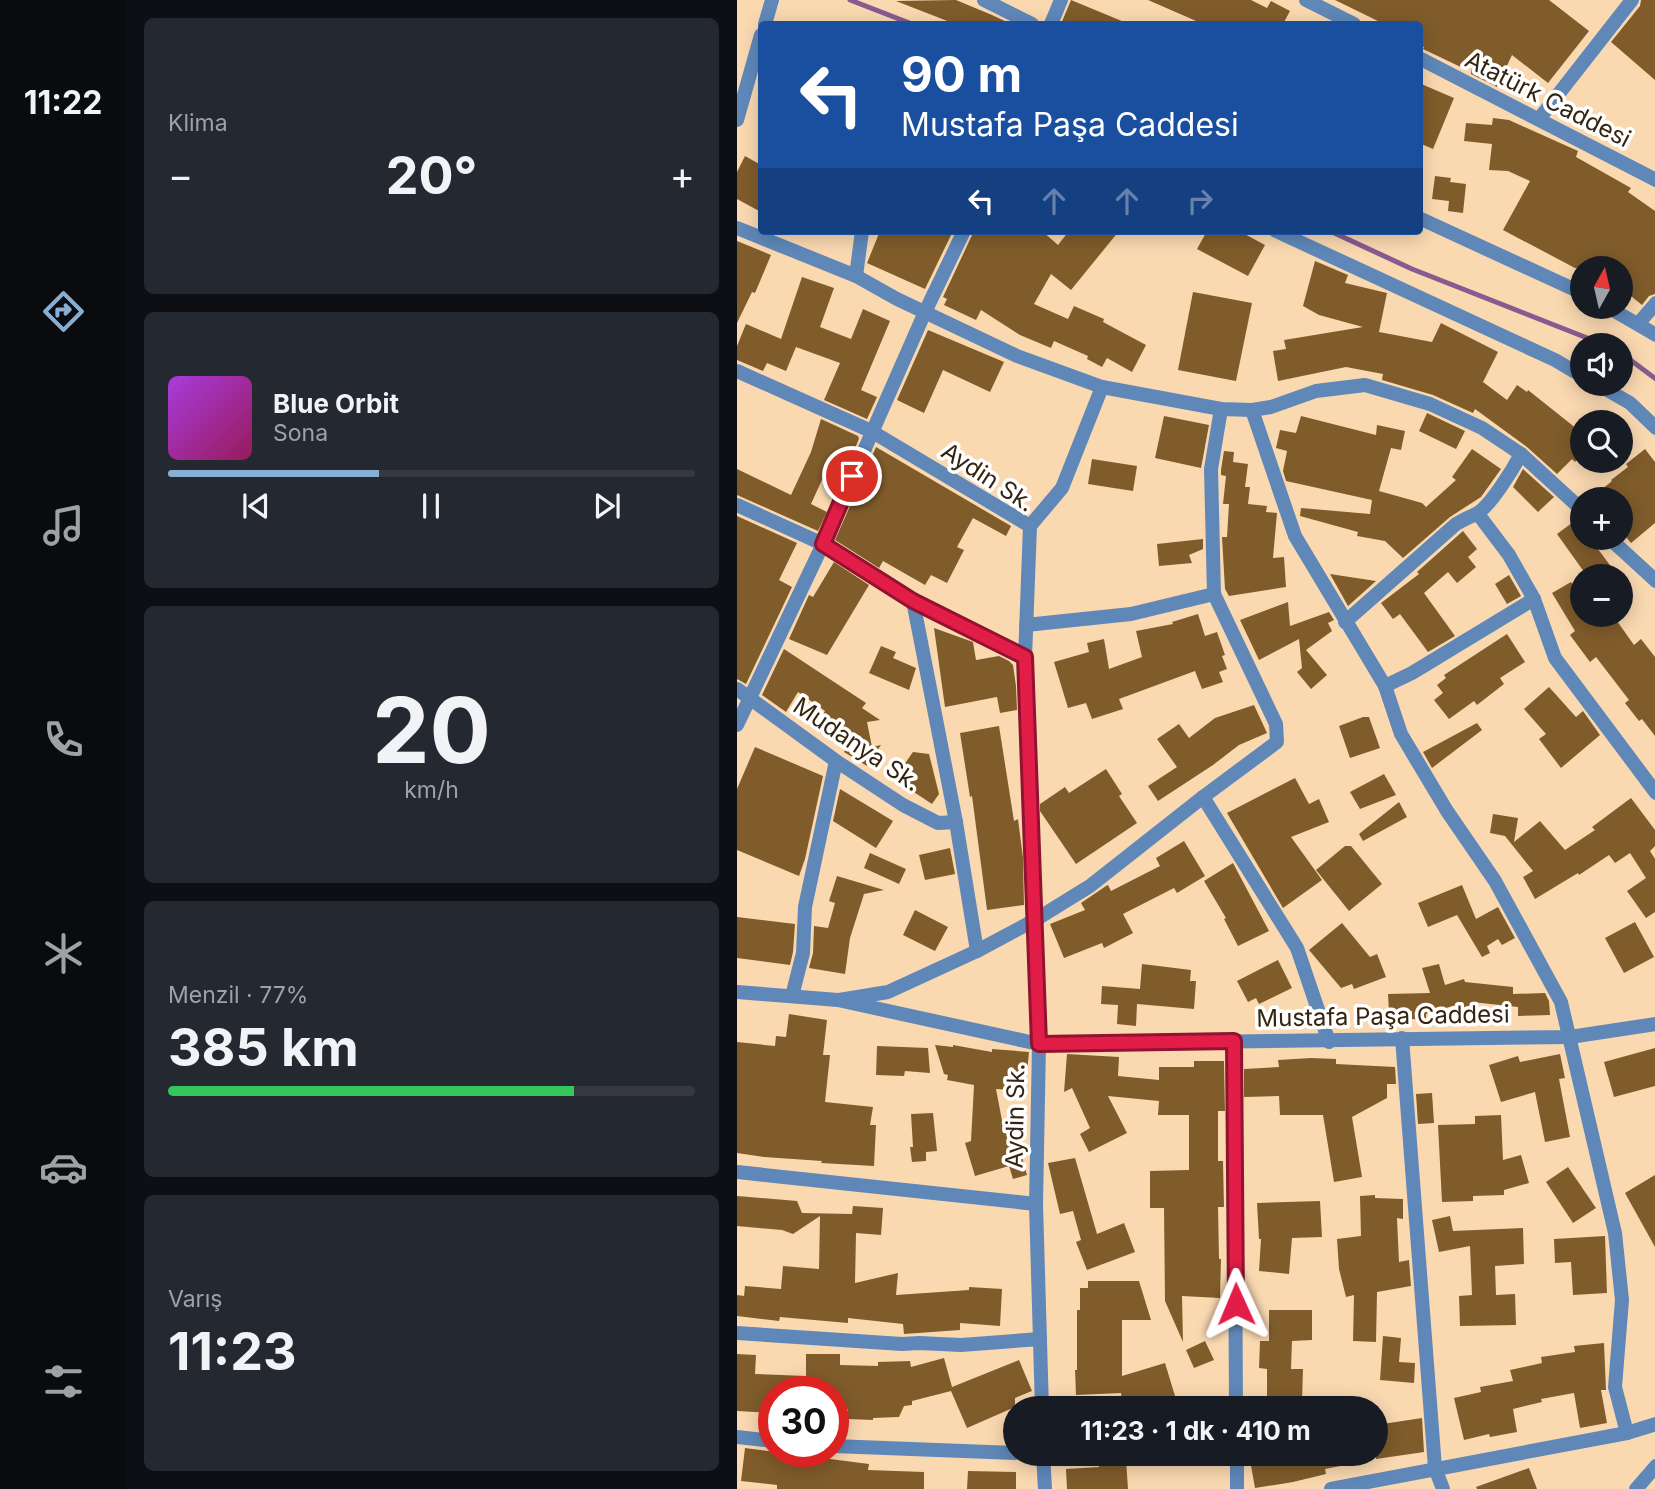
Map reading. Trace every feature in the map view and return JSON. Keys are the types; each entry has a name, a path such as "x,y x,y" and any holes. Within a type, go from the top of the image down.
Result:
{"street":[{"path":"766,21 772,0"},
{"path":"984,0 1026,21"},
{"path":"1052,21 1061,0"},
{"path":"1306,0 1348,21"},
{"path":"1539,119 1629,1"},
{"path":"737,120 758,46"},
{"name":"Atatürk Caddesi","path":"1423,60 1655,180"},
{"path":"1423,220 1570,287"},
{"path":"737,228 856,276 1017,356 1102,387 1221,409 1252,410 1271,407 1316,391 1365,385 1430,404 1482,428 1522,454 1570,499"},
{"path":"856,276 861,235"},
{"path":"737,725 743,693 823,544 871,431 962,235"},
{"path":"1286,235 1570,369"},
{"path":"1638,324 1655,303"},
{"path":"1629,319 1655,335"},
{"name":"Aydin Sk.","path":"737,371 871,431 1030,526 1025,657 1039,1044 1036,1204 1042,1396"},
{"path":"1030,526 1062,488 1102,387"},
{"path":"1618,396 1630,403 1655,428"},
{"path":"838,1000 888,992 977,951 1035,920 1090,886 1277,742 1276,724 1214,594 1211,469 1221,409"},
{"path":"1252,410 1295,536 1385,685 1401,734 1447,811 1495,881 1561,1002 1615,1233 1622,1300 1615,1387 1627,1433"},
{"path":"1345,622 1456,524 1478,514 1497,492 1522,454"},
{"path":"737,505 823,544 913,601 1025,657"},
{"path":"1478,514 1509,555 1534,599 1555,658 1655,793"},
{"path":"1622,550 1655,581"},
{"path":"1026,625 1131,614 1214,594"},
{"path":"1385,685 1412,673 1534,599"},
{"path":"913,601 956,822 977,951"},
{"name":"Mudanya Sk.","path":"743,693 836,761 903,805 938,823 956,822"},
{"path":"792,996 802,953 805,907 836,761"},
{"path":"1203,797 1297,948 1329,1042"},
{"name":"Mustafa Paşa Caddesi","path":"737,992 838,1000 1039,1044 1570,1037 1655,1024"},
{"path":"1402,1038 1435,1468 1443,1489"},
{"path":"1234,1041 1236,1396"},
{"path":"737,1172 1036,1204"},
{"path":"737,1333 902,1344 919,1342 961,1345 1040,1339"},
{"path":"1331,1489 1627,1433 1655,1424"},
{"path":"737,1437 758,1439"},
{"path":"849,1447 1003,1453"},
{"path":"1044,1466 1045,1489"},
{"path":"1237,1466 1237,1489"},
{"path":"1636,1489 1655,1466"}],"building":[{"path":"956,0 1005,21 947,21 896,1"},
{"path":"1071,0 1122,21 1062,21"},
{"path":"1148,0 1251,0 1267,8 1271,1 1290,11 1285,21 1196,21"},
{"path":"1335,0 1549,0 1589,31 1548,83 1512,55 1497,87 1471,74 1474,53 1467,70 1423,49 1423,21 1378,21"},
{"path":"1641,0 1655,0 1655,80 1611,42 1640,6"},
{"path":"1423,85 1454,98 1433,149 1423,145"},
{"path":"1493,118 1509,120 1578,151 1576,157 1631,188 1628,192 1655,211 1655,294 1649,296 1642,305 1633,298 1633,256 1570,256 1570,265 1503,230 1530,181 1508,171 1489,170 1492,144 1464,141 1466,123 1492,125"},
{"path":"745,156 758,163 758,210 737,199 737,172"},
{"path":"1435,176 1466,184 1463,213 1448,211 1449,201 1432,199"},
{"path":"878,235 951,235 925,289 867,263"},
{"path":"972,235 1047,235 1058,245 1066,235 1116,235 1071,290 1051,274 1034,304 1068,319 1074,306 1104,319 1103,322 1146,345 1132,372 1107,358 1102,367 1087,359 1088,356 1054,341 1051,348 1020,335 981,310 976,320 944,305 947,299 943,297"},
{"path":"1205,235 1246,235 1265,245 1248,276 1197,249"},
{"path":"737,241 771,255 755,293 752,292 737,323"},
{"path":"1315,261 1348,275 1345,283 1387,293 1379,332 1432,342 1441,323 1498,352 1483,382 1507,400 1517,385 1527,392 1528,390 1570,423 1570,461 1557,474 1527,447 1475,409 1473,413 1433,395 1382,380 1383,374 1346,367 1278,381 1273,351 1286,349 1284,340 1363,327 1319,315 1303,306"},
{"path":"802,277 834,288 820,327 851,339 863,309 890,321 861,390 877,397 867,419 824,400 840,363 796,347 786,371 767,363 763,371 737,360 737,346 746,324 781,339"},
{"path":"1193,292 1252,303 1236,381 1178,370"},
{"path":"928,330 1004,362 990,392 943,370 924,413 897,400"},
{"path":"1427,413 1465,431 1456,449 1419,431"},
{"path":"1164,416 1209,425 1201,468 1155,458"},
{"path":"1301,416 1376,435 1377,425 1405,431 1401,450 1391,448 1379,491 1422,503 1426,507 1456,480 1452,477 1472,449 1501,469 1481,497 1450,517 1403,558 1385,541 1357,536 1358,532 1300,516 1301,508 1370,514 1372,500 1286,481 1283,471 1287,451 1276,448 1280,430 1296,433"},
{"path":"821,419 858,436 859,439 847,466 831,460 811,504 827,512 818,531 737,495 737,469 791,495 811,452"},
{"path":"876,447 1011,526 1006,536 973,518 957,547 964,550 947,583 931,575 925,585 883,561 879,568 835,540"},
{"path":"1645,449 1655,462 1655,523 1633,541 1633,487 1605,487 1620,473 1633,473 1633,458"},
{"path":"1224,451 1234,452 1233,462 1248,464 1245,487 1250,487 1248,504 1267,506 1266,512 1277,513 1273,558 1284,557 1286,587 1229,596 1225,589 1222,537 1227,537 1229,504 1223,504 1226,476 1221,475 1221,470"},
{"path":"1092,459 1137,466 1133,491 1088,484"},
{"path":"1523,469 1554,497 1538,512 1513,487"},
{"path":"737,516 797,543 779,580 792,587 746,684 737,679"},
{"path":"1570,524 1570,550 1599,550 1609,564 1578,564 1557,534"},
{"path":"1463,531 1477,549 1468,557 1476,567 1457,583 1448,572 1424,593 1455,636 1428,652 1400,614 1393,619 1381,603 1419,574 1417,572"},
{"path":"1203,539 1203,549 1189,555 1192,563 1159,566 1157,544"},
{"path":"834,562 869,585 827,655 789,639 809,595 813,597"},
{"path":"1330,574 1376,581 1348,606"},
{"path":"1509,575 1521,596 1507,604 1495,584"},
{"path":"1570,583 1570,623 1552,593"},
{"path":"1288,602 1290,626 1329,612 1334,620 1328,623 1332,631 1306,650 1327,675 1311,689 1297,672 1302,668 1299,639 1259,660 1240,620"},
{"path":"1198,614 1205,636 1217,632 1227,669 1219,672 1223,682 1202,689 1195,671 1119,699 1123,709 1092,719 1086,703 1068,708 1054,662 1089,652 1087,643 1104,639 1109,669 1142,657 1136,631 1173,624 1172,622"},
{"path":"1573,627 1621,627 1634,645 1641,639 1655,657 1655,736 1625,703 1629,700 1596,657 1590,662 1570,635 1575,631"},
{"path":"934,628 973,642 976,660 999,656 1009,661 1013,665 1017,710 1000,713 997,697 945,707"},
{"path":"1507,634 1525,662 1500,678 1504,684 1477,705 1474,701 1449,719 1434,700 1443,693 1437,685 1446,678 1444,675"},
{"path":"881,646 896,652 893,658 916,668 909,690 869,673"},
{"path":"784,649 866,703 862,708 880,720 867,722 872,747 881,745 867,766 844,752 848,746 826,732 829,728 818,721 825,711 798,692 786,712 762,695"},
{"path":"1549,687 1576,717 1583,711 1600,735 1561,768 1539,739 1546,734 1524,709"},
{"path":"1254,705 1267,733 1239,745 1158,801 1148,786 1177,767 1157,739 1179,724 1189,738 1215,718"},
{"path":"1369,717 1380,748 1350,758 1339,726"},
{"path":"1477,723 1482,730 1432,768 1423,752"},
{"path":"999,726 1014,821 1018,819 1023,858 1024,905 987,910 972,796 970,797 960,733"},
{"path":"755,747 823,776 799,876 737,850 737,789"},
{"path":"913,752 929,754 939,794 932,804 894,779"},
{"path":"1106,769 1122,794 1119,796 1137,823 1076,864 1040,811 1040,804 1065,787 1069,793"},
{"path":"1384,774 1396,795 1360,809 1350,792"},
{"path":"1295,778 1309,804 1319,799 1329,822 1291,837 1322,880 1283,908 1227,813"},
{"path":"840,789 893,821 876,848 833,821"},
{"path":"1631,798 1655,830 1655,846 1650,851 1655,859 1655,912 1646,918 1627,891 1646,878 1630,853 1615,863 1609,855 1535,899 1523,877 1533,871 1505,836 1490,833 1493,814 1518,818 1514,842 1540,821 1565,850 1595,830 1592,827"},
{"path":"1399,802 1407,817 1363,841 1359,834"},
{"path":"1184,841 1205,876 1177,893 1174,888 1123,914 1133,933 1104,948 1102,943 1064,958 1050,924 1085,910 1081,903 1106,886 1108,885 1111,891 1160,866 1156,858"},
{"path":"1345,846 1351,846 1382,884 1349,911 1316,870"},
{"path":"950,848 955,874 925,880 919,855"},
{"path":"870,853 906,869 899,884 864,868"},
{"path":"1233,863 1269,931 1238,946 1224,919 1226,918 1204,881"},
{"path":"837,876 884,890 864,894 850,938 845,974 809,968 813,953 814,926 828,928 835,903 829,901"},
{"path":"1462,885 1476,919 1498,907 1515,938 1502,945 1498,939 1487,946 1490,953 1482,957 1457,915 1428,927 1418,903"},
{"path":"915,910 948,927 935,951 903,935"},
{"path":"737,917 795,924 790,965 737,958"},
{"path":"1635,922 1654,957 1624,973 1605,938"},
{"path":"1342,923 1370,957 1377,954 1386,977 1354,989 1352,984 1341,988 1309,950"},
{"path":"1278,960 1292,988 1259,1004 1256,998 1248,1002 1237,981"},
{"path":"1142,964 1191,970 1190,981 1196,981 1194,1009 1137,1004 1136,1026 1117,1024 1118,1005 1101,1004 1102,986 1140,989"},
{"path":"1439,964 1445,985 1464,979 1465,982 1513,987 1513,994 1545,993 1549,1001 1550,1015 1518,1016 1518,1007 1472,1002 1475,1011 1460,1017 1456,1005 1426,1014 1426,1020 1412,1019 1412,1011 1389,1013 1388,994 1430,993 1422,968"},
{"path":"789,1014 827,1020 823,1055 830,1055 825,1102 873,1107 870,1125 876,1125 874,1166 737,1153 737,1042 775,1046 776,1036 786,1037"},
{"path":"935,1045 953,1045 992,1052 992,1049 1029,1052 1025,1091 996,1089 1004,1131 1014,1128 1027,1175 1013,1179 1009,1166 975,1176 965,1143 971,1141 974,1085 947,1080 948,1075 944,1074"},
{"path":"877,1046 928,1048 930,1073 905,1071 904,1076 876,1075"},
{"path":"1655,1048 1655,1086 1614,1097 1604,1062"},
{"path":"1067,1054 1119,1057 1118,1076 1159,1080 1159,1067 1194,1067 1194,1061 1224,1061 1225,1111 1218,1111 1218,1161 1223,1161 1224,1207 1218,1207 1220,1298 1182,1296 1183,1342 1165,1301 1164,1208 1150,1208 1150,1171 1189,1170 1189,1115 1158,1115 1159,1101 1108,1096 1127,1133 1089,1152 1080,1134 1090,1128 1072,1088 1064,1092"},
{"path":"1560,1054 1565,1078 1559,1079 1570,1137 1545,1142 1535,1092 1501,1102 1489,1065 1518,1056 1520,1062"},
{"path":"1336,1059 1336,1064 1395,1067 1396,1084 1387,1084 1387,1098 1352,1117 1362,1177 1334,1182 1323,1115 1280,1115 1279,1096 1244,1097 1244,1069 1279,1067 1278,1060"},
{"path":"1432,1093 1434,1123 1418,1124 1416,1094"},
{"path":"933,1113 937,1151 926,1152 926,1161 912,1162 911,1114"},
{"path":"1501,1115 1503,1160 1521,1155 1529,1183 1504,1190 1504,1195 1473,1196 1473,1201 1442,1202 1438,1125 1475,1124 1475,1116"},
{"path":"1075,1158 1097,1234 1124,1223 1135,1252 1087,1270 1076,1242 1081,1240 1073,1211 1060,1214 1048,1163"},
{"path":"1568,1167 1596,1208 1573,1223 1546,1182"},
{"path":"1655,1175 1655,1247 1625,1193"},
{"path":"1375,1195 1375,1198 1403,1199 1403,1219 1397,1218 1399,1262 1409,1260 1411,1286 1377,1292 1376,1342 1353,1341 1354,1295 1346,1297 1339,1269 1337,1239 1361,1236 1360,1196"},
{"path":"737,1196 797,1201 802,1213 852,1214 853,1206 883,1208 881,1235 856,1233 855,1283 898,1273 896,1295 969,1290 969,1287 1002,1289 1000,1326 960,1323 960,1330 904,1334 903,1324 848,1318 848,1323 780,1317 779,1321 737,1316 737,1295 744,1296 745,1286 781,1289 783,1266 819,1269 820,1216 793,1234 782,1230 737,1226"},
{"path":"1320,1201 1322,1237 1292,1238 1289,1274 1259,1271 1261,1239 1257,1203"},
{"path":"1450,1216 1453,1231 1523,1228 1524,1264 1495,1266 1496,1295 1515,1294 1516,1325 1460,1326 1459,1296 1472,1295 1470,1246 1439,1252 1432,1220"},
{"path":"1605,1236 1607,1293 1573,1295 1571,1262 1555,1263 1554,1239"},
{"path":"1088,1281 1139,1281 1151,1320 1122,1320 1122,1376 1165,1363 1175,1396 1121,1396 1121,1393 1076,1395 1077,1310 1080,1310 1080,1288 1088,1288"},
{"path":"1269,1310 1312,1310 1312,1340 1292,1341 1291,1369 1303,1369 1302,1396 1267,1396 1267,1369 1259,1368 1260,1341 1269,1341"},
{"path":"1383,1336 1401,1338 1399,1362 1415,1363 1414,1383 1380,1380"},
{"path":"1205,1341 1214,1360 1194,1368 1186,1350"},
{"path":"1604,1343 1606,1390 1601,1390 1607,1423 1580,1428 1574,1393 1541,1399 1542,1402 1513,1409 1517,1432 1490,1437 1489,1434 1464,1440 1454,1398 1481,1392 1480,1387 1513,1381 1510,1370 1542,1363 1541,1357 1575,1352 1574,1346"},
{"path":"737,1354 756,1355 755,1374 806,1376 758,1376 758,1412 737,1411"},
{"path":"806,1354 840,1354 840,1365 878,1366 878,1362 910,1361 911,1367 944,1358 952,1387 1019,1360 1032,1391 1020,1396 1003,1396 1003,1412 967,1428 951,1391 912,1401 912,1405 904,1406 899,1417 849,1419 849,1376 806,1376"},
{"path":"1422,1418 1424,1452 1388,1457 1388,1423"},
{"path":"745,1448 758,1450 758,1467 849,1467 849,1461 869,1464 868,1470 924,1472 924,1489 777,1489 777,1485 741,1481"},
{"path":"1126,1466 1128,1489 1067,1489 1066,1469"},
{"path":"1251,1466 1340,1466 1325,1469 1326,1474 1255,1488"},
{"path":"1529,1468 1537,1489 1476,1487"},
{"path":"968,1471 1016,1472 1016,1489 967,1489"}],"waterway":[{"path":"850,0 904,21"},
{"path":"1339,235 1412,269 1575,333"},
{"path":"1633,362 1656,379"}],"route":[{"path":"852,476 823,544 913,601 1025,657 1039,1044 1234,1041 1236,1304"}]}
